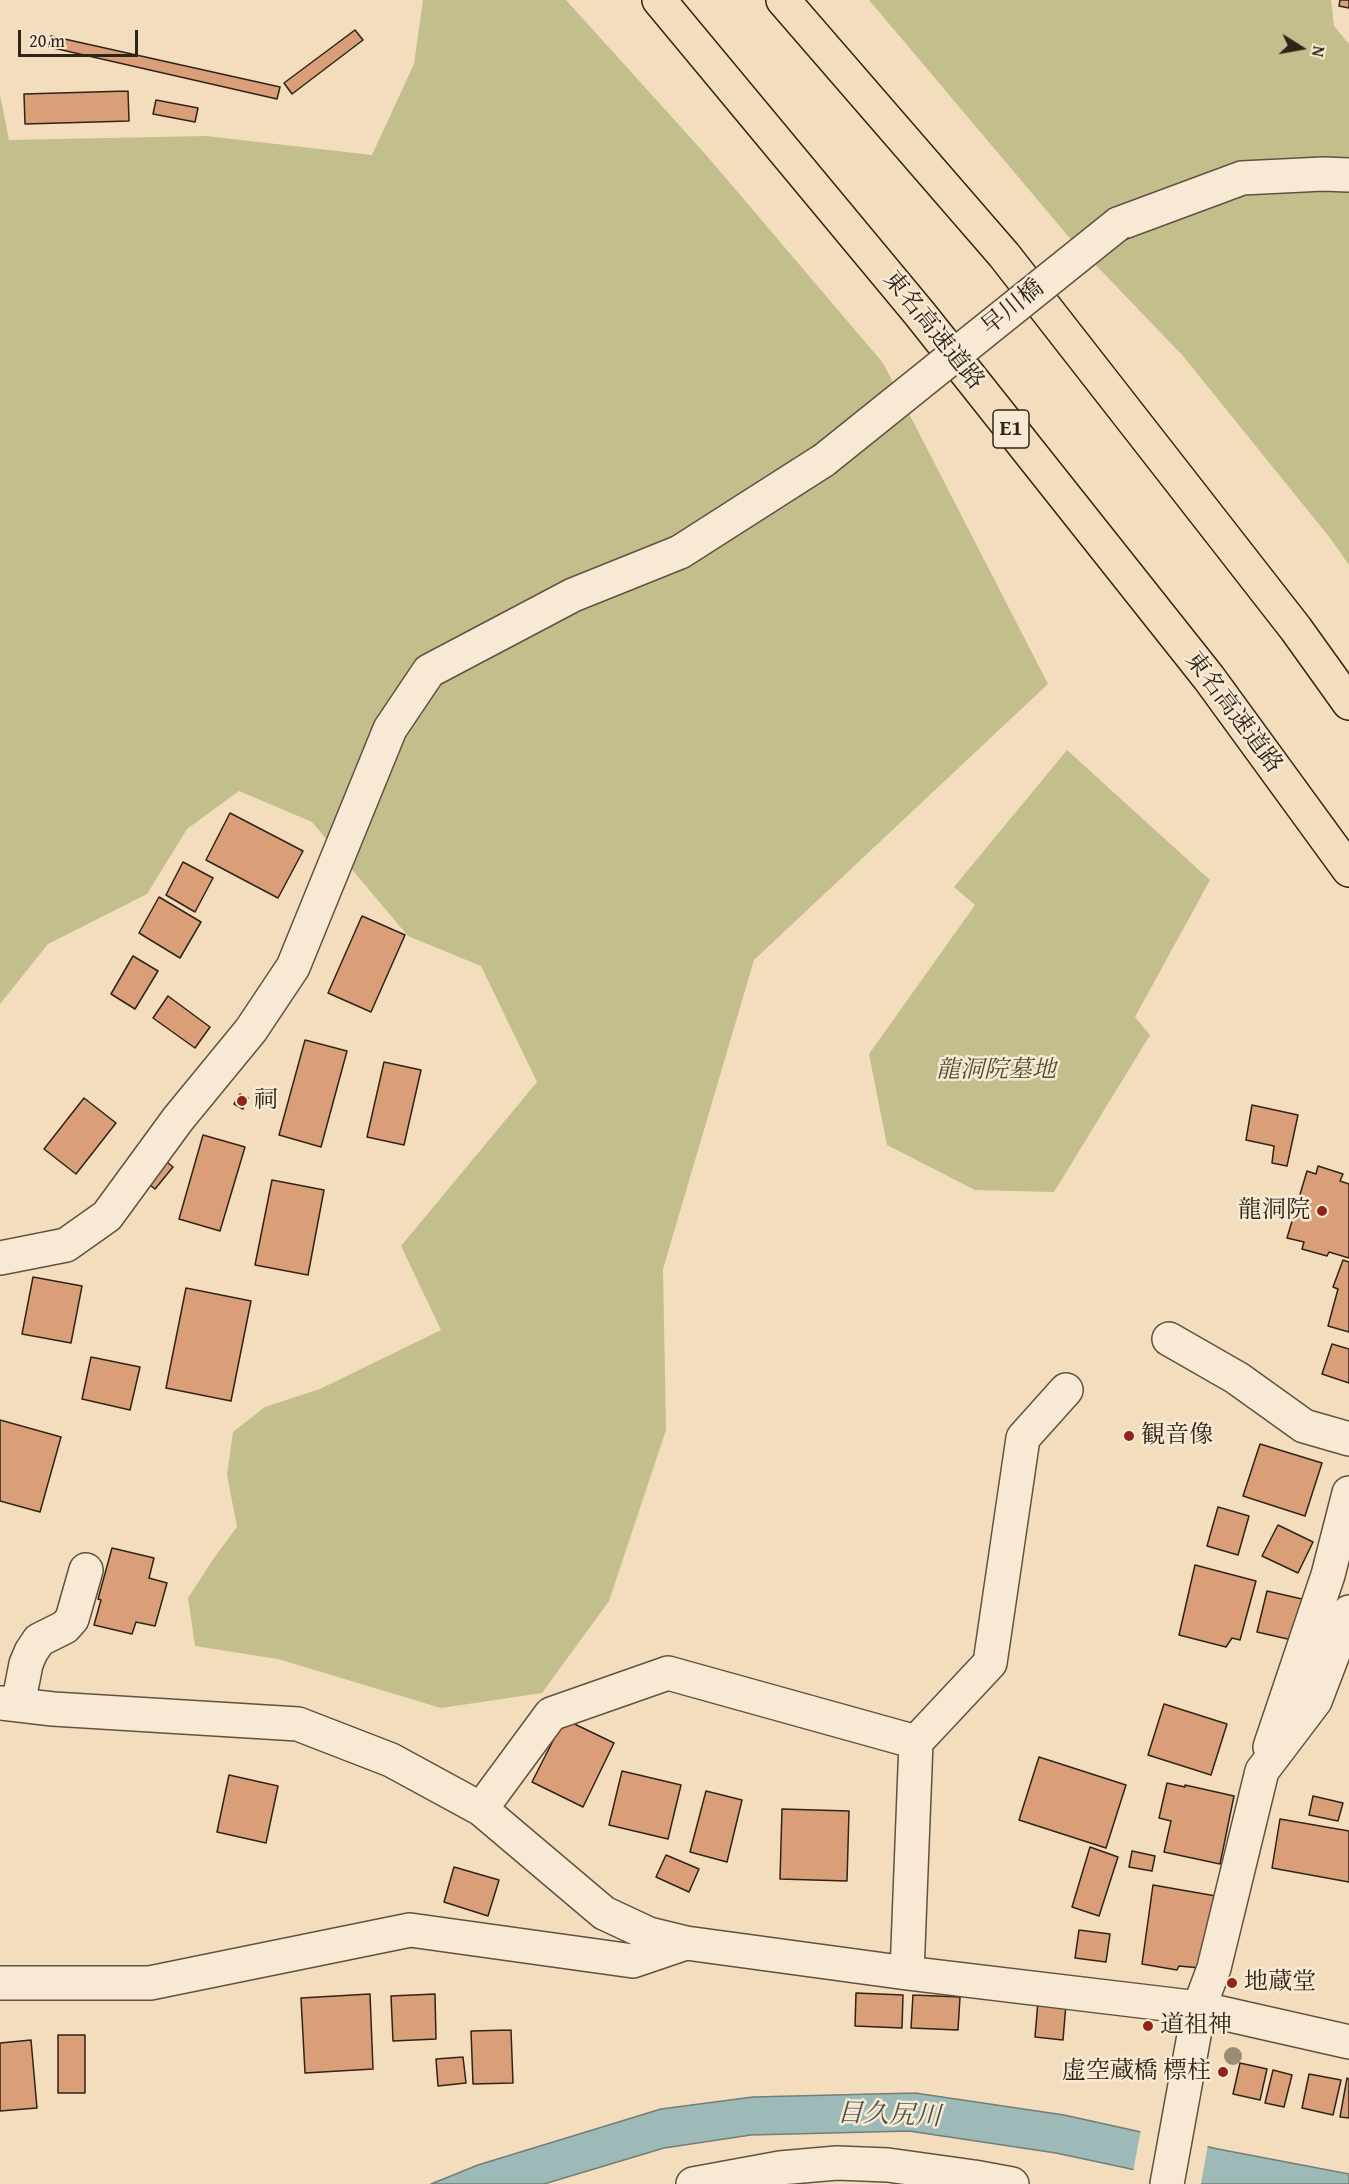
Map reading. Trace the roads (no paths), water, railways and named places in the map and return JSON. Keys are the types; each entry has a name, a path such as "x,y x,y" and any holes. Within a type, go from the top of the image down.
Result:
{"highway":[{"name":"東名高速道路","path":"659,0 920,314 1202,669 1349,870"},
{"path":"783,0 1004,255 1296,629 1349,703"}],"street":[{"name":"早川橋","path":"0,1258 66,1245 107,1216 178,1119 251,1030 293,967 390,729 429,671 573,595 680,552 824,460 1118,224 1242,178 1349,175"},
{"path":"1169,1339 1237,1378 1304,1426 1349,1439"},
{"path":"907,1973 916,1742 990,1663 1023,1438 1066,1390"},
{"path":"1167,2184 1199,2008 1214,1968 1262,1771 1328,1575 1349,1493"},
{"path":"86,1570 72,1619 65,1627 39,1640 31,1652 9,1704 53,1709 298,1724 391,1760 481,1809 604,1913 649,1934 686,1943 907,1973 1199,2008 1349,2042"},
{"path":"1262,1771 1315,1701 1349,1612"},
{"path":"481,1809 551,1714 668,1673 916,1742"},
{"path":"0,1983 150,1983 410,1930 633,1962 686,1943"},
{"path":"693,2184 780,2168 837,2163 888,2165 1012,2184"}],"water":[{"name":"目久尻川","path":"915,2093 1064,2115 1218,2149 1349,2174 1349,2184 1201,2184 1056,2153 909,2131 751,2135 664,2148 544,2184 431,2184 478,2165 661,2109 753,2097"}],"place":[{"name":"祠","path":"242,1101"},
{"name":"龍洞院","path":"1322,1211"},
{"name":"観音像","path":"1129,1436"},
{"name":"地蔵堂","path":"1232,1983"},
{"name":"道祖神","path":"1148,2026"},
{"name":"虚空蔵橋 標柱","path":"1223,2072"}],"park label":[{"name":"龍洞院墓地","path":"996,1071"}]}
